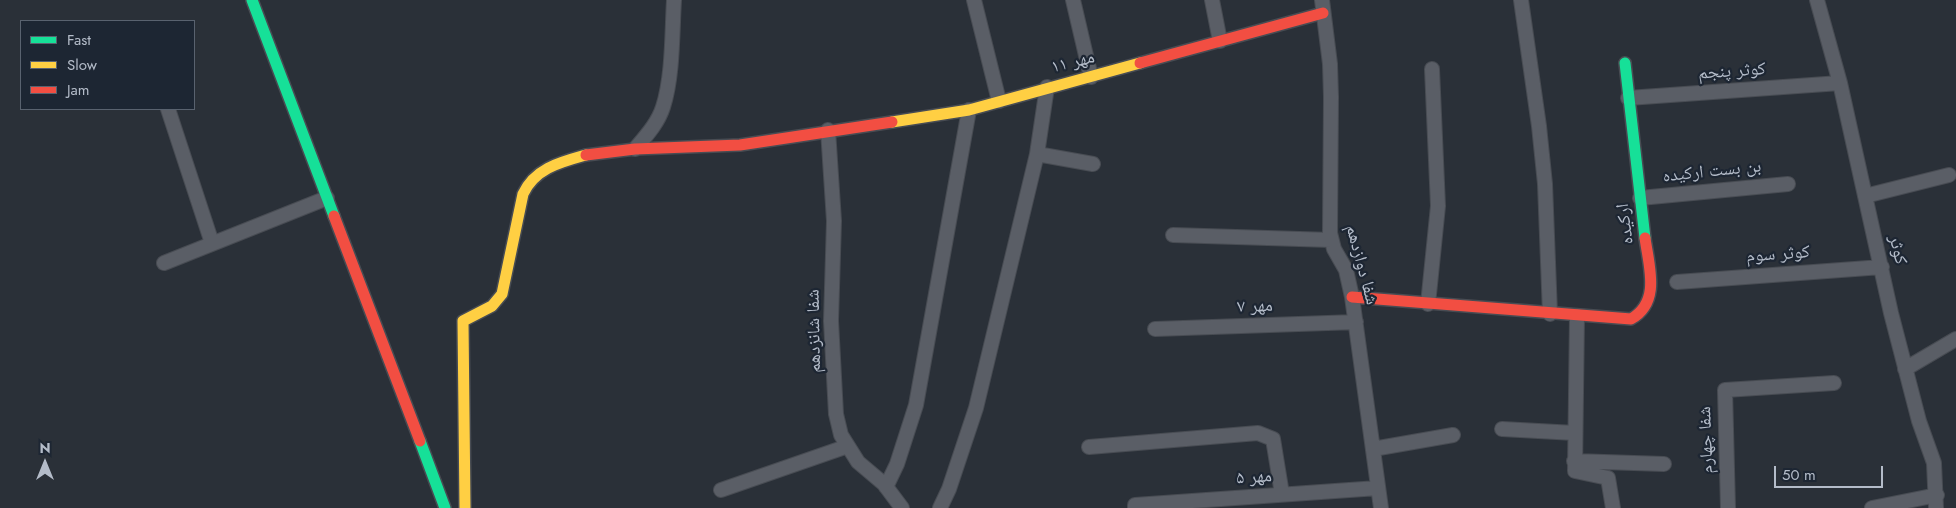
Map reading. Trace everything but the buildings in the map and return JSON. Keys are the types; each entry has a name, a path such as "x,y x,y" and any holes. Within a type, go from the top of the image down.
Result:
{"street":[{"path":"252,0 445,508"},
{"path":"635,148 652,128 663,107 671,52 674,0"},
{"path":"974,0 999,101"},
{"path":"1073,0 1091,76"},
{"path":"1212,0 1220,41"},
{"path":"1521,0 1539,126 1544,184 1550,314"},
{"name":"کوثر","path":"1817,0 1840,82 1905,368 1934,463 1936,501"},
{"name":"مهر ۱۱","path":"465,508 463,321 492,306 502,294 523,194 528,183 556,164 586,155 635,148 740,145 828,130 969,110 1047,87 1220,41 1322,7"},
{"name":"شفا دوازدهم","path":"1322,7 1330,64 1331,240 1346,270 1352,297 1381,508"},
{"name":"ارکیده","path":"1577,316 1631,319 1642,313 1650,302 1651,287 1625,63"},
{"path":"1428,304 1438,206 1432,69"},
{"name":"کوثر پنجم","path":"1628,98 1840,82"},
{"path":"940,508 950,489 976,408 1037,154 1047,87"},
{"path":"168,110 212,244"},
{"path":"886,486 897,464 916,405 969,110"},
{"name":"شفا شانزدهم","path":"828,130 834,221 831,321 836,414 841,435 858,462 886,486 902,508"},
{"path":"1037,154 1093,164"},
{"path":"1865,196 1949,175"},
{"name":"بن بست ارکیده","path":"1640,198 1788,184"},
{"path":"164,262 327,198"},
{"path":"1174,235 1331,240"},
{"name":"کوثر سوم","path":"1677,282 1882,267"},
{"path":"1352,297 1577,316 1575,471 1608,478 1613,508"},
{"name":"مهر ۷","path":"1155,329 1356,322"},
{"path":"1905,368 1956,339"},
{"name":"شفا چهارم","path":"1728,508 1725,390 1834,384"},
{"path":"1502,429 1575,433"},
{"path":"1089,446 1258,433 1273,439 1282,494"},
{"path":"1373,449 1453,435"},
{"path":"721,490 848,446"},
{"path":"1574,460 1664,464"},
{"name":"مهر ۵","path":"1135,508 1135,505 1378,488"},
{"path":"1872,508 1936,501"}],"traffic: fast":[{"path":"252,0 334,216"},
{"path":"1625,63 1645,238"},
{"path":"420,441 445,508"}],"traffic: slow":[{"path":"892,122 969,110 1140,63"},
{"path":"465,508 463,321 492,306 502,294 523,194 528,185 534,178 550,167 586,155"}],"traffic: jam":[{"path":"1140,63 1323,13"},
{"path":"586,155 635,149 740,145 892,122"},
{"path":"334,216 420,441"},
{"path":"1352,297 1631,319 1640,312 1650,294 1651,283 1645,238"}]}
